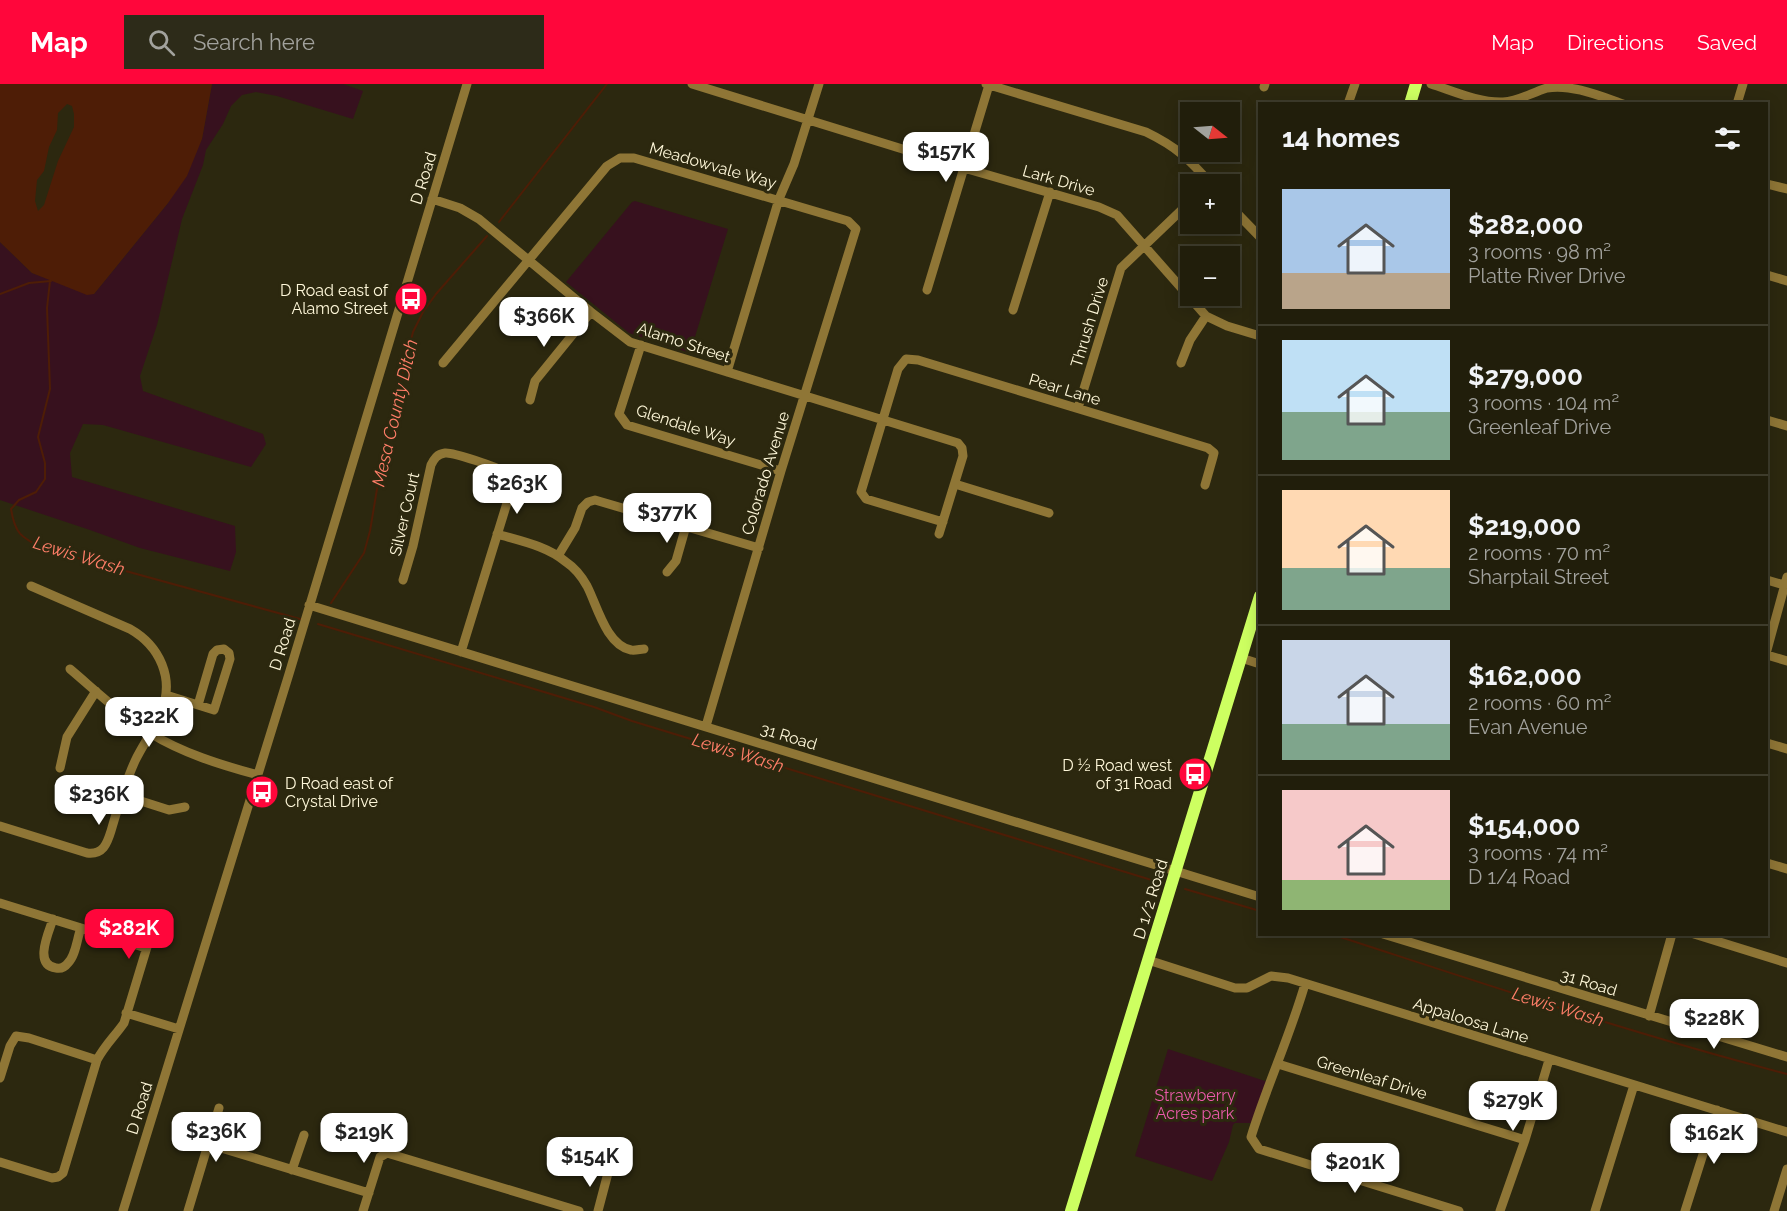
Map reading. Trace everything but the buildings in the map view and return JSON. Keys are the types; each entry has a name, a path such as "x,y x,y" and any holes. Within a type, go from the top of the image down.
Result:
{"main road":[{"path":"1411,102 1416,84"},
{"name":"D 1/2 Road","path":"1071,1211 1258,603"}],"street":[{"name":"D Road","path":"124,1211 467,84"},
{"name":"Lark Drive","path":"692,84 1099,207 1117,215 1206,316 1227,326 1258,335"},
{"path":"727,372 779,199 794,164 819,84"},
{"path":"927,290 988,84 1146,132 1171,144 1202,174"},
{"path":"1349,102 1355,84"},
{"path":"1431,84 1485,101 1518,100 1546,88 1559,87 1573,88 1599,100"},
{"path":"1738,102 1743,84"},
{"name":"Meadowvale Way","path":"529,260 607,166 620,158 633,158 779,199 848,221 856,229"},
{"path":"1768,184 1787,189"},
{"path":"1013,310 1050,192"},
{"name":"Alamo Street","path":"432,199 470,213 625,339 955,442 962,448 963,456 955,484"},
{"name":"Thrush Drive","path":"1078,408 1121,268 1180,211"},
{"path":"1240,216 1258,235"},
{"name":"Colorado Avenue","path":"706,726 781,471 856,229"},
{"path":"443,363 529,260"},
{"path":"1768,275 1787,281"},
{"path":"530,400 535,381 591,312"},
{"path":"1180,363 1190,340 1206,316"},
{"name":"Glendale Way","path":"641,345 619,414 627,425 781,471"},
{"name":"Pear Lane","path":"883,419 898,369 906,358 918,360 1208,448 1214,453 1205,485"},
{"path":"883,419 861,489 862,494 866,499 943,522"},
{"path":"1768,420 1787,426"},
{"name":"Silver Court","path":"403,580 413,546 430,465 436,457 450,454 502,470 508,475 512,486 497,534"},
{"path":"939,534 955,484 1049,513"},
{"path":"558,555 575,528 582,508 588,502 595,500 759,548"},
{"path":"667,572 676,561 686,526"},
{"path":"461,652 497,534 558,555 584,581 599,617 611,635 631,651 644,649"},
{"path":"1768,580 1786,581 1768,649"},
{"path":"0,826 87,853 102,850 107,844 136,758 162,711 166,695 166,679 162,663 154,649 143,638 130,629 31,586"},
{"name":"31 Road","path":"309,605 1258,896"},
{"path":"166,695 198,705 214,710 230,659 229,653 224,649 217,650 213,654 198,705"},
{"path":"1768,653 1787,661"},
{"path":"1241,658 1258,663"},
{"path":"70,669 124,716 150,733 224,765 258,775"},
{"path":"60,768 68,737 96,692"},
{"path":"1768,743 1787,749"},
{"path":"122,795 169,810 185,807"},
{"path":"1768,863 1787,869"},
{"path":"0,903 146,948"},
{"path":"0,1161 52,1178 58,1177 65,1167 97,1060 105,1044 124,1023 157,914"},
{"path":"53,919 43,953 47,964 53,968 61,968 70,961 81,928"},
{"name":"31 Road","path":"1390,936 1787,1057"},
{"path":"1650,1016 1671,936"},
{"path":"1700,936 1787,963"},
{"name":"Appaloosa Lane","path":"1148,960 1235,988 1247,988 1271,976 1288,978 1787,1132"},
{"path":"1305,984 1251,1137 1259,1149 1459,1211"},
{"path":"126,1013 179,1029"},
{"path":"0,1077 10,1046 16,1036 97,1060"},
{"path":"1500,1211 1525,1140 1549,1060"},
{"name":"Greenleaf Drive","path":"1278,1064 1525,1140"},
{"path":"1594,1211 1634,1085"},
{"path":"188,1211 219,1108"},
{"path":"1685,1211 1716,1110"},
{"path":"292,1170 304,1135"},
{"path":"208,1144 369,1193"},
{"path":"363,1211 380,1157 383,1154 579,1211"},
{"path":"1774,1211 1787,1169"},
{"path":"598,1211 608,1173"},
{"path":"540,1211 543,1200"}],"green space":[{"path":"212,84 343,84 363,91 353,119 277,96 256,92 242,95 231,106 223,124 206,150 203,165 182,219 157,325 140,376 143,391 263,434 266,444 251,467 103,425 83,424 70,453 72,477 235,526 236,552 230,571 140,548 0,500 0,242 32,273 94,294 168,203 202,139"},
{"path":"635,201 728,229 690,353 629,333 566,282"},
{"name":"Strawberry Acres park","path":"1168,1049 1268,1082 1251,1123 1233,1125 1229,1142 1212,1181 1135,1156"}],"shaded area":[{"path":"0,84 212,84 202,139 187,176 94,294 87,295 32,273 0,242","holes":["67,104 72,106 74,127 58,161 44,205 38,211 35,201 37,180 44,171 49,147 57,130 58,113"]}],"waterway":[{"name":"Mesa County Ditch","path":"499,222 607,84"},
{"name":"Mesa County Ditch","path":"331,603 364,553 370,531 384,447 413,332 423,312 436,294 487,236"},
{"name":"Lewis Wash","path":"50,281 47,308 50,389 38,437 45,463 45,479 36,492 19,500 11,509 20,534 42,548 300,619"},
{"path":"0,294 29,283 51,281"},
{"name":"Lewis Wash","path":"318,624 1158,882"},
{"name":"Lewis Wash","path":"1185,889 1258,910"},
{"name":"Lewis Wash","path":"1337,936 1615,1025 1787,1074"}],"place":[{"name":"D Road east of Alamo Street","path":"411,299"},
{"name":"D ½ Road west of 31 Road","path":"1195,774"},
{"name":"D Road east of Crystal Drive","path":"262,792"}]}
